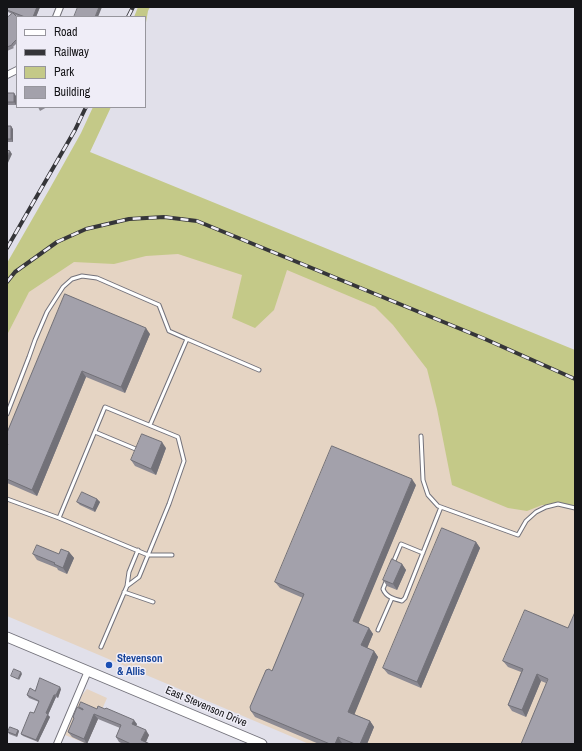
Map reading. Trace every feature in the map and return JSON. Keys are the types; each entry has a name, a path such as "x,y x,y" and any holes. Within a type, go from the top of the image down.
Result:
{"main road":[{"name":"East Stevenson Drive","path":"7,637 262,744"}],"street":[{"path":"7,75 16,70"},
{"path":"57,744 88,671"}],"lane":[{"path":"7,414 47,312 62,287 72,279 82,276 96,278 159,305 169,331 259,370"},
{"path":"150,426 187,339"},
{"path":"59,518 105,407 178,437 184,461 169,504 139,577 127,586"},
{"path":"95,432 138,450"},
{"path":"421,436 422,480 428,495 438,506 518,535 526,521 536,512 546,507 558,504 575,508"},
{"path":"7,500 59,518 148,555 172,555"},
{"path":"388,576 383,589 385,593 392,598 402,601 405,598 441,507"},
{"path":"391,569 401,544 423,553"},
{"path":"101,647 127,586 129,572 138,550"},
{"path":"124,592 153,602"},
{"path":"378,630 392,598"}],"shaded area":[{"path":"80,158 575,367 575,744 309,744 7,616 7,269"},
{"path":"87,689 107,698 87,744 65,735 82,695"}],"green space":[{"path":"138,7 150,7 146,22 146,16 134,16"},
{"path":"93,108 111,108 90,152 575,350 575,506 542,505 527,511 508,508 452,485 437,409 427,369 393,325 375,307 287,270 274,310 255,328 232,318 242,275 178,254 146,256 114,264 74,262 29,292 7,335 7,263 81,133"}],"building":[{"path":"7,7 37,7 33,16 22,16 7,10"},
{"path":"78,7 99,7 95,16 74,16"},
{"path":"13,13 16,16 16,40 12,45 7,47 7,18"},
{"path":"7,93 14,93 14,102 7,102"},
{"path":"7,126 11,126 11,139 7,139"},
{"path":"7,150 10,151 7,157"},
{"path":"65,294 146,328 121,387 82,371 32,490 7,479 7,433"},
{"path":"142,434 162,442 151,469 131,460"},
{"path":"332,446 412,479 353,621 369,628 361,645 374,651 348,712 370,721 360,744 355,744 338,737 335,744 330,744 251,711 250,707 266,670 269,669 272,671 304,594 275,582"},
{"path":"82,492 97,499 93,509 77,502"},
{"path":"442,528 476,542 417,682 383,668"},
{"path":"37,545 59,554 61,549 69,552 63,568 33,554"},
{"path":"392,559 402,564 393,584 383,580"},
{"path":"525,610 568,628 575,612 575,744 521,744 548,679 537,674 522,710 508,705 523,669 503,661"},
{"path":"14,669 21,672 18,679 11,676"},
{"path":"40,678 60,687 56,695 54,695 46,713 48,714 36,740 21,734 30,712 34,713 39,701 27,695 30,688 35,691"},
{"path":"81,702 97,709 98,706 105,709 106,708 134,720 132,724 146,730 141,740 150,744 131,744 116,737 121,725 94,714 84,739 68,732 77,707 83,710 79,707"},
{"path":"10,727 18,730 16,735 8,732"}],"railway":[{"path":"128,16 133,7"},
{"path":"7,248 75,130 86,108"},
{"path":"7,282 15,272 57,242 86,229 129,219 164,217 197,221 485,339 575,379"}],"place":[{"name":"Stevenson & Allis","path":"109,665"}]}
